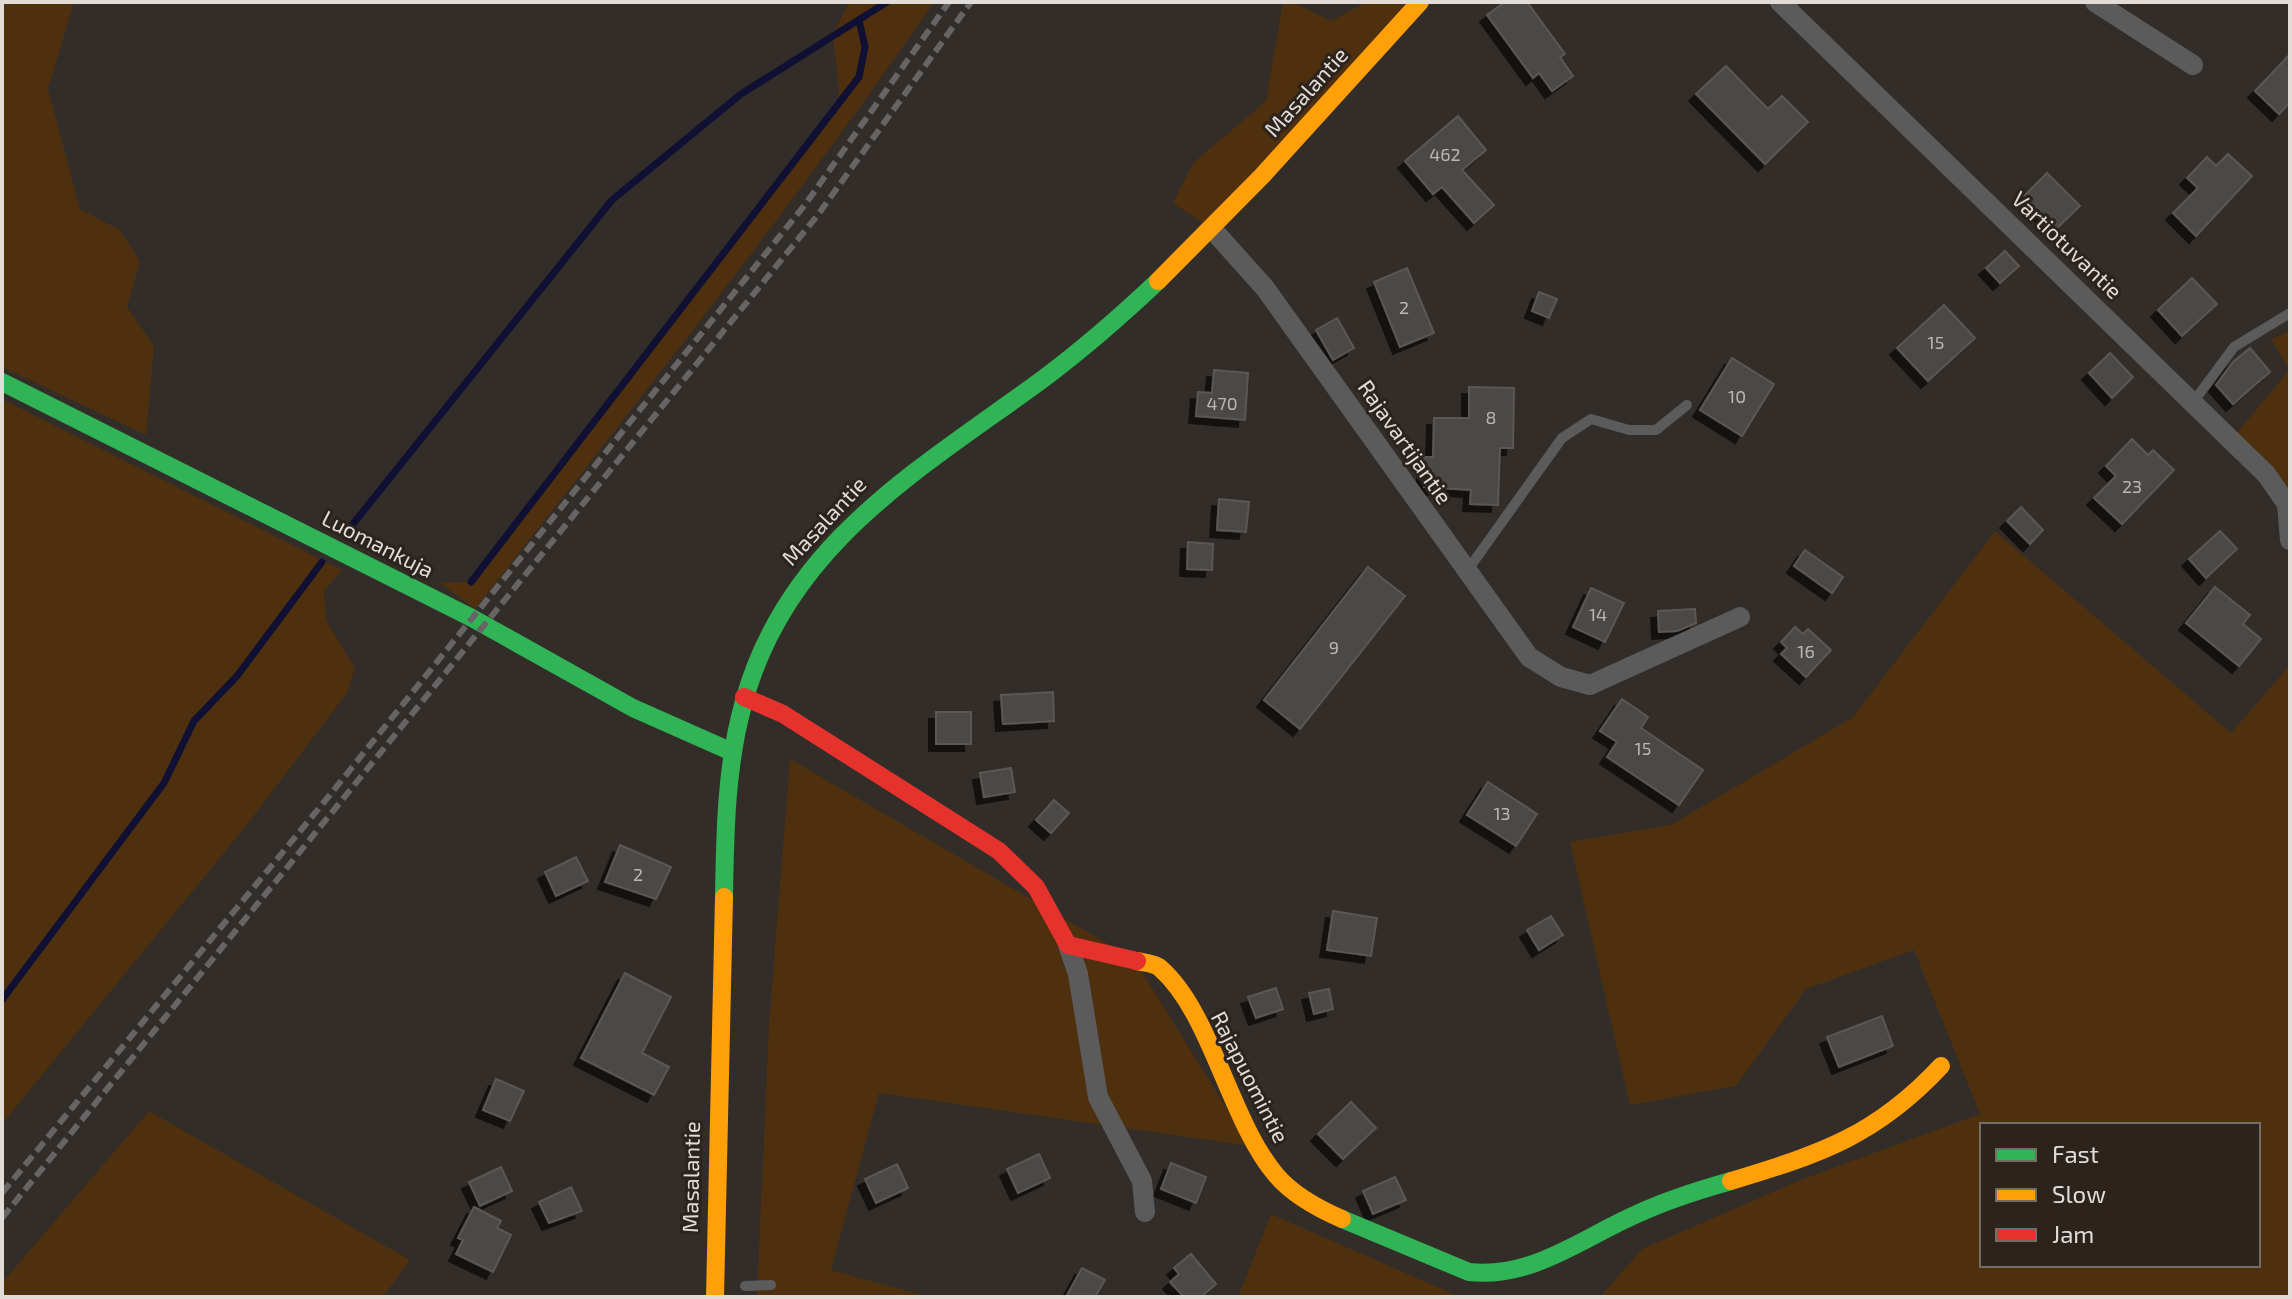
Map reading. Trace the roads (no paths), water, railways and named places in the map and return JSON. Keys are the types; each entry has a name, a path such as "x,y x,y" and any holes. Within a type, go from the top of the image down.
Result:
{"street":[{"name":"Masalantie","path":"715,1297 713,1176 730,751 744,697 772,630 794,588 822,552 860,512 895,482 1092,340 1213,230 1420,2"},
{"name":"Vartiotuvantie","path":"1780,2 2266,474 2287,504 2290,540"},
{"path":"2095,2 2193,65"},
{"name":"Rajavartijantie","path":"1213,230 1265,288 1529,657 1561,677 1590,685 1740,617"},
{"name":"Luomankuja","path":"2,382 472,618 633,708 730,751"},
{"path":"744,697 783,714 999,851 1036,887 1068,945 1078,974 1098,1097 1142,1181 1145,1212"},
{"name":"Rajapuomintie","path":"1068,945 1158,966 1186,1002 1260,1154 1278,1178 1321,1210 1481,1275 1522,1270 1640,1212 1862,1133 1912,1096 1941,1066"}],"lane":[{"path":"2194,401 2234,347 2290,313"},
{"path":"1467,571 1562,438 1591,419 1629,430 1656,430 1687,405"},
{"path":"745,1286 771,1285"}],"waterway":[{"path":"349,529 612,200 741,94 887,2"},
{"path":"471,582 859,77 865,47 859,20"},
{"path":"2,1000 164,783 194,721 237,676 322,562"}],"railway":[{"path":"2,1193 329,796 804,206 949,2"},
{"path":"2,1218 817,216 971,2"}]}
